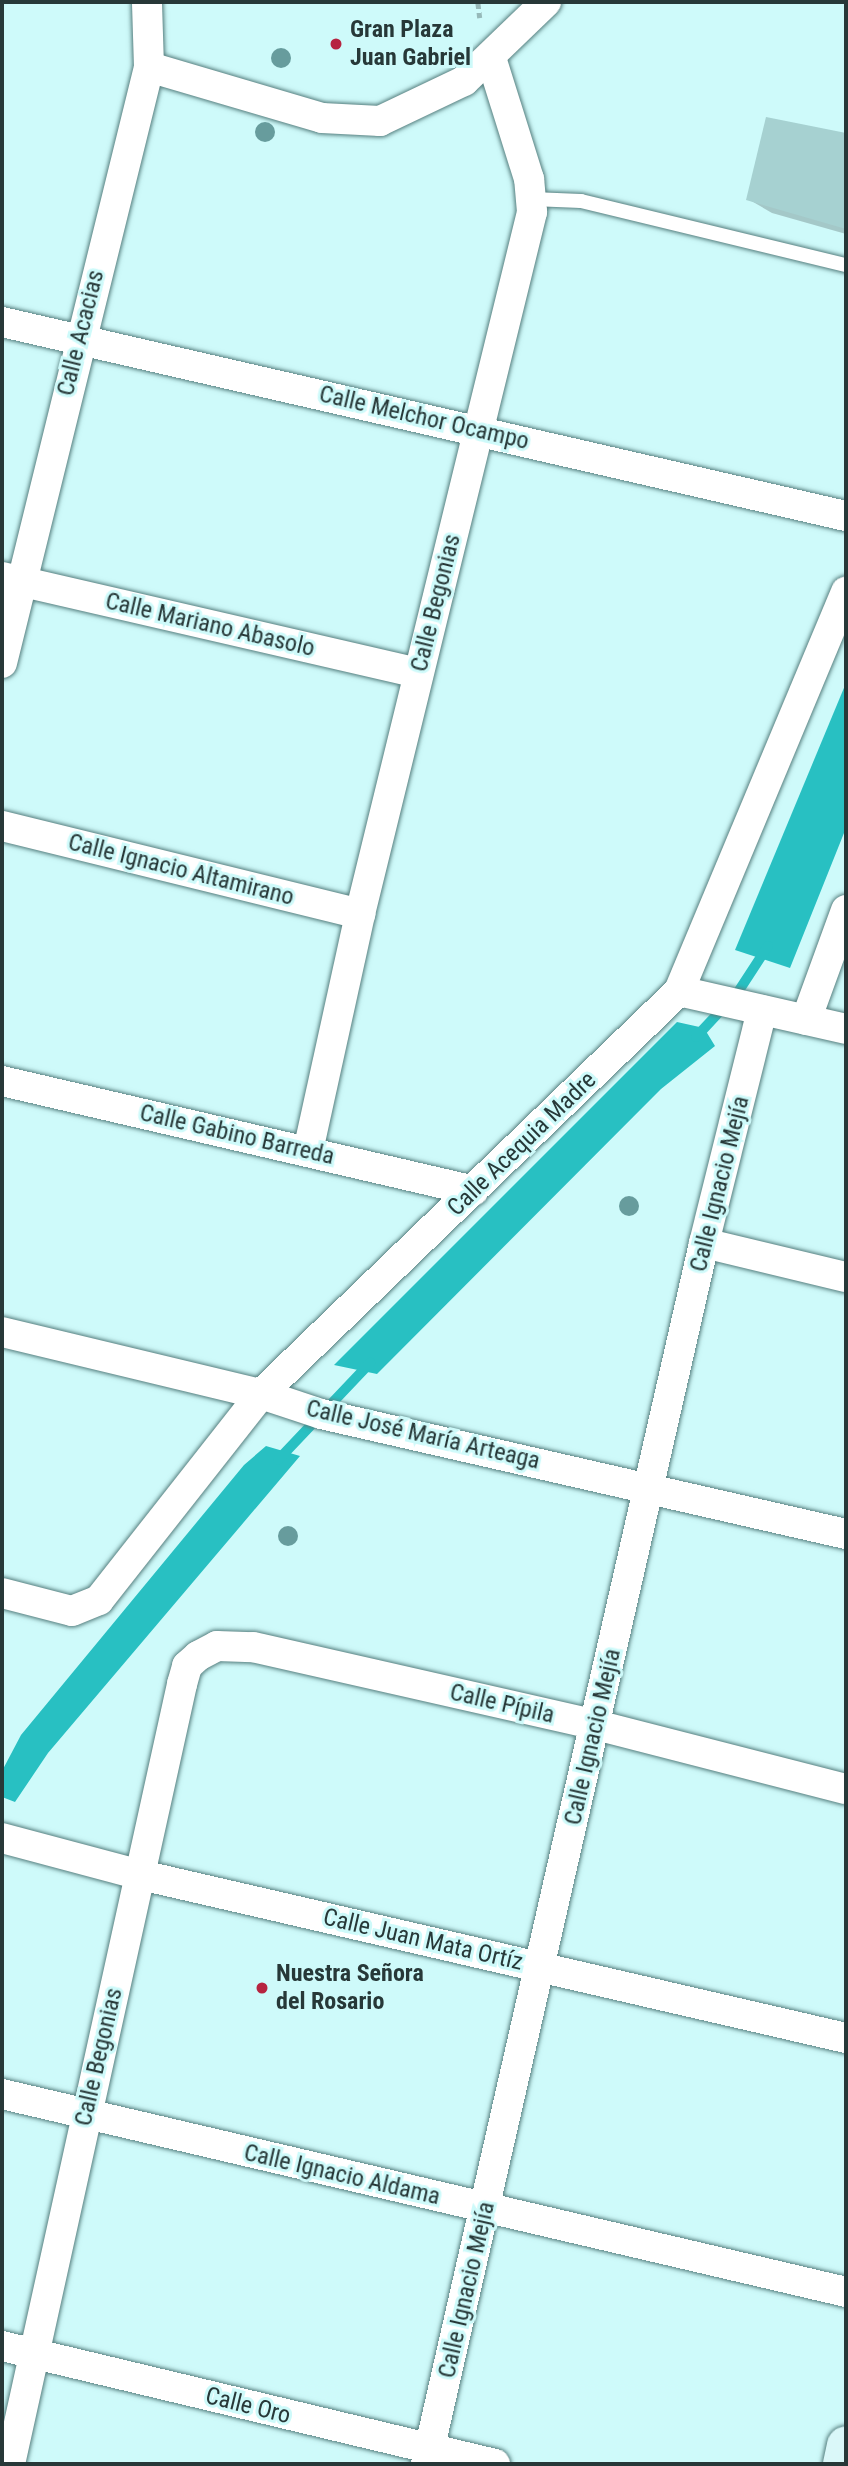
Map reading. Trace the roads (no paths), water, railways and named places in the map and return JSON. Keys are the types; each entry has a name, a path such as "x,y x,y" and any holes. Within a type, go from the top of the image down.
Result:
{"street":[{"name":"Calle Acacias","path":"2,663 11,579 79,341 149,67 147,2"},
{"path":"149,67 322,118 354,122 402,114 464,82 546,2"},
{"name":"Calle Begonias","path":"308,1152 360,914 479,429 532,199 491,58"},
{"name":"Calle Melchor Ocampo","path":"2,322 479,429 846,516"},
{"name":"Calle Mariano Abasolo","path":"11,579 418,673"},
{"name":"Calle Acequia Madre","path":"2,1593 72,1611 99,1600 261,1394 473,1191 690,993 846,591"},
{"name":"Calle Ignacio Altamirano","path":"2,826 360,914"},
{"path":"806,1020 846,910"},
{"path":"690,993 846,1029"},
{"name":"Calle Ignacio Mejía","path":"427,2457 652,1488 754,1008"},
{"name":"Calle Gabino Barreda","path":"2,1081 473,1191"},
{"path":"704,1243 846,1277"},
{"name":"Calle José María Arteaga","path":"2,1332 261,1394 321,1413 846,1534"},
{"name":"Calle Pípila","path":"198,1656 217,1646 253,1647 596,1725 846,1789"},
{"name":"Calle Begonias","path":"10,2464 182,1684 187,1665 198,1656"},
{"name":"Calle Juan Mata Ortíz","path":"9,1840 141,1875 846,2038"},
{"name":"Calle Ignacio Aldama","path":"2,2094 86,2116 846,2292"},
{"name":"Calle Oro","path":"2,2346 427,2457 495,2464"},
{"path":"842,2464 846,2445"}],"lane":[{"path":"532,199 581,201 846,265"}],"water":[{"path":"846,683 846,828 790,968 735,950"},
{"path":"677,1022 704,1028 715,1046 661,1089 377,1374 334,1365"},
{"path":"266,1446 300,1456 48,1753 15,1802 2,1797 2,1771 21,1735 244,1465"}],"waterway":[{"path":"696,1037 738,992 768,946"},
{"path":"278,1460 370,1363"}],"place":[{"name":"Gran Plaza Juan Gabriel","path":"336,44"},
{"name":"Nuestra Señora del Rosario","path":"262,1988"}]}
